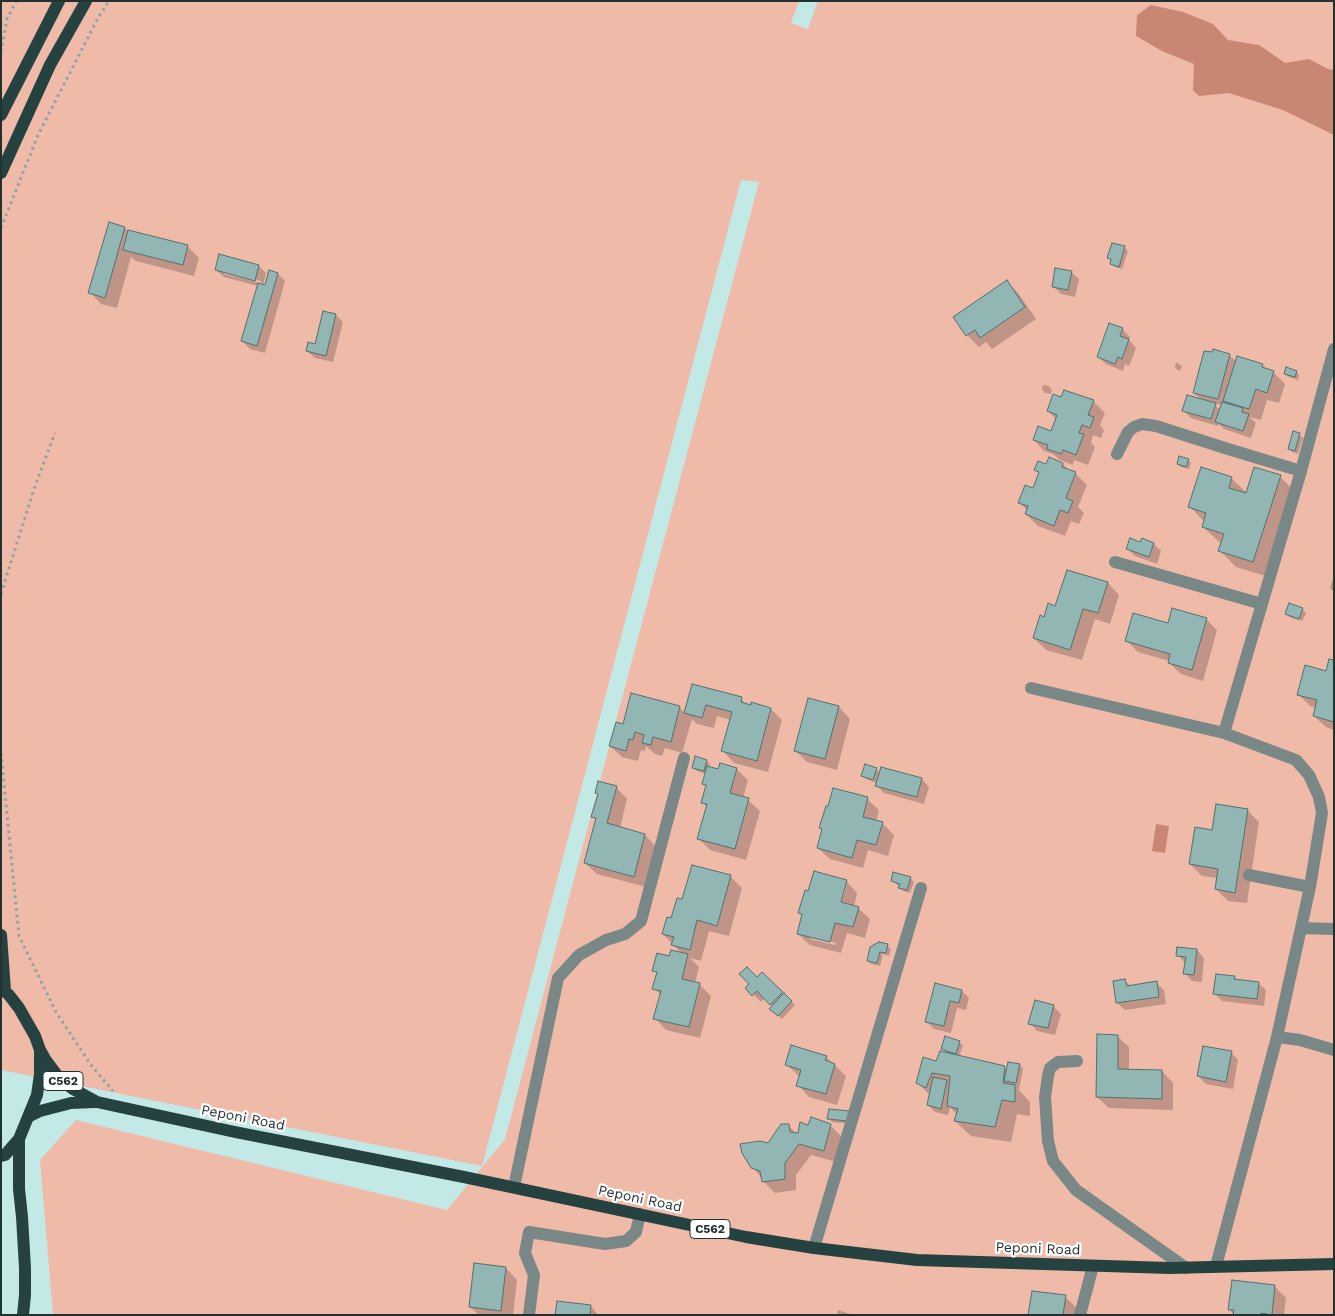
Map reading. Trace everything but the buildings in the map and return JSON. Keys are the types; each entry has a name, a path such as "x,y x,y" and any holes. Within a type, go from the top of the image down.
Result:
{"main road":[{"path":"1,114 59,1"},
{"path":"1,173 50,65 86,1"},
{"path":"1,935 3,990"},
{"name":"Peponi Road","path":"3,990 14,1000 24,1016 35,1036 44,1060 56,1075 73,1089 97,1102"},
{"path":"1,1156 19,1139 37,1095 40,1050"},
{"name":"Peponi Road","path":"28,1117 40,1111 71,1102 97,1102 746,1237 814,1248 917,1260 1169,1268 1334,1264"},
{"path":"19,1139 18,1189 22,1217 25,1268 24,1315"}],"street":[{"path":"1224,733 1302,471 1334,349"},
{"path":"1116,454 1128,432 1142,424 1156,426 1302,471"},
{"path":"1115,562 1262,604"},
{"path":"1031,688 1224,733 1296,760 1309,775 1319,796 1322,812 1310,887 1277,1037 1216,1266"},
{"path":"514,1188 558,978 579,954 606,940 625,934 641,920 684,758"},
{"path":"1249,875 1310,887"},
{"path":"814,1248 922,888"},
{"path":"1301,928 1334,929"},
{"path":"1277,1037 1300,1040 1334,1050"},
{"path":"1077,1061 1058,1062 1050,1068 1048,1076 1045,1097 1048,1141 1053,1162 1076,1190 1186,1268"},
{"path":"529,1315 534,1275 525,1253 523,1233 605,1244 626,1241 636,1232 640,1214"},
{"path":"1080,1315 1093,1266"}],"path":[{"path":"1,52 7,19 16,1"},
{"path":"1,228 38,135 98,18 109,1"},
{"path":"1,594 34,489 55,433"},
{"path":"1,753 20,936 56,1012 91,1065 114,1092"}],"shaded area":[{"path":"1,1 799,1 791,23 808,29 818,1 1334,1 1334,1315 53,1315 40,1160 76,1120 447,1210 505,1139 759,182 741,180 482,1166 1,1070"},
{"path":"1151,5 1183,12 1213,24 1228,40 1259,45 1285,63 1309,59 1328,69 1334,70 1334,135 1283,110 1229,93 1199,96 1193,90 1194,64 1162,51 1136,36 1137,15"},
{"path":"1156,824 1169,826 1165,853 1152,851"}]}
